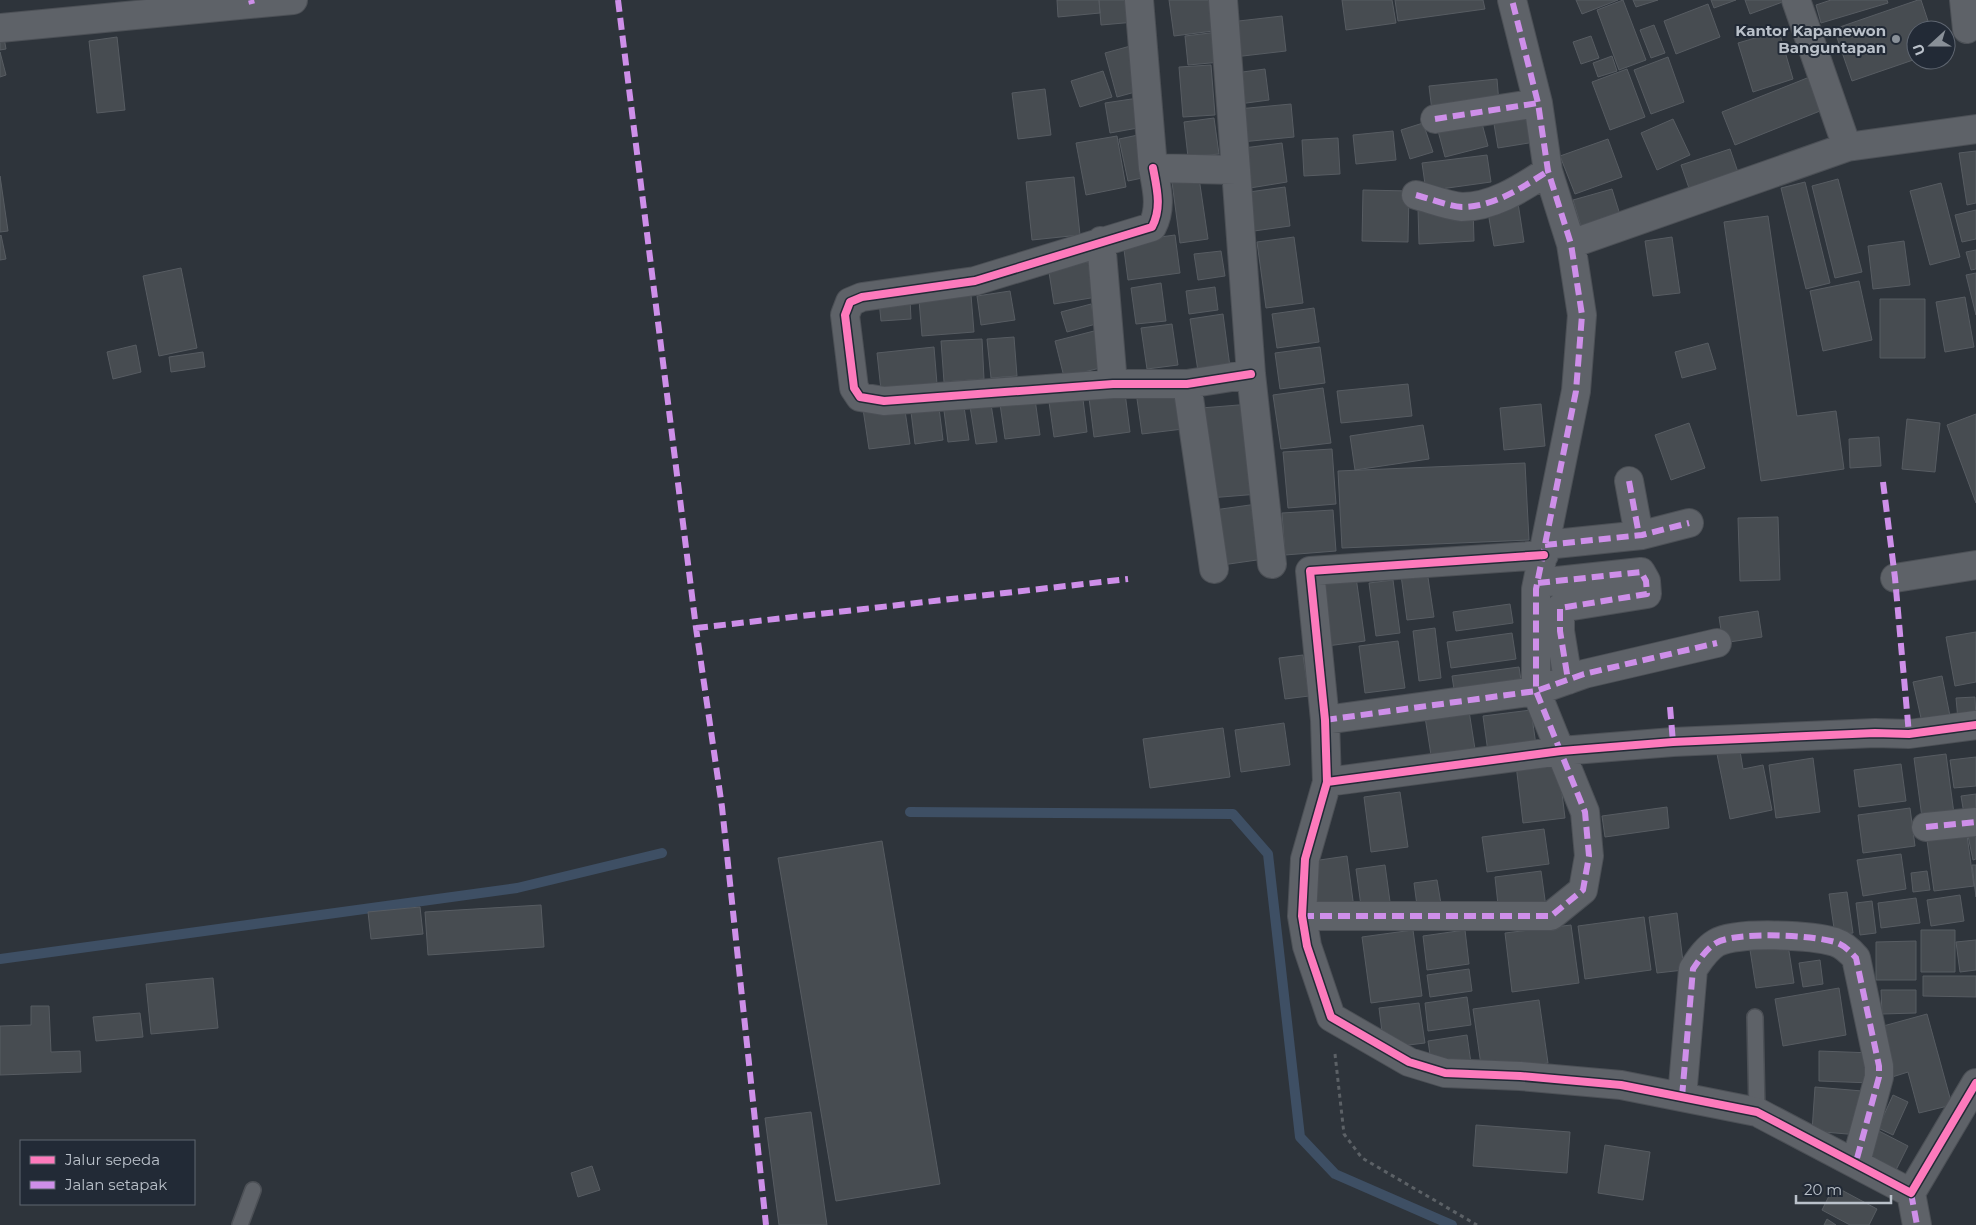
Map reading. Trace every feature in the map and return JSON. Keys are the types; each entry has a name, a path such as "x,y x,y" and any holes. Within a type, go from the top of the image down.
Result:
{"street":[{"path":"0,28 48,25 293,0"},
{"path":"1139,0 1153,168 1159,202 1158,216 1152,227 1138,233 1101,242 975,281 862,297 850,302 844,315 854,388 860,397 884,401 1113,384 1187,384 1252,374"},
{"path":"1223,0 1252,374 1272,564"},
{"path":"1302,916 1551,916 1583,890 1588,856 1585,812 1536,690 1538,583 1576,391 1581,348 1582,315 1571,244 1548,170 1538,103 1512,0"},
{"path":"1796,0 1847,147"},
{"path":"1964,0 1967,30"},
{"path":"0,14 34,12 43,15 48,25"},
{"path":"1435,119 1538,103"},
{"path":"1571,244 1847,147 1976,129"},
{"path":"1153,168 1236,170"},
{"path":"1416,195 1461,207 1483,204 1516,191 1548,170"},
{"path":"1101,242 1113,384"},
{"path":"1187,384 1214,568"},
{"path":"1630,481 1639,535"},
{"path":"1690,523 1639,535 1544,550 1310,571 1325,720 1327,782 1305,859 1302,916 1307,946 1331,1017 1409,1062 1445,1074 1520,1076 1621,1085 1757,1112 1856,1162 1910,1193"},
{"path":"1896,578 1976,565"},
{"path":"1538,583 1641,572 1646,582 1647,594 1560,608 1560,631 1568,680"},
{"path":"1325,720 1536,690 1568,680 1717,643"},
{"path":"1327,782 1561,751 1673,742 1875,733 1909,734 1976,725"},
{"path":"1926,827 1976,822"},
{"path":"1682,1097 1693,968 1705,951 1717,942 1733,936 1781,936 1834,942 1848,948 1856,958 1879,1066 1879,1077 1856,1162"},
{"path":"1917,1225 1910,1193 1976,1083"}],"lane":[{"path":"1755,1017 1757,1112"},
{"path":"240,1225 253,1190"}],"path":[{"path":"1331,1017 1344,1134 1350,1145 1362,1158 1478,1225"}],"building":[{"path":"1057,0 1099,0 1100,13 1058,17"},
{"path":"1099,0 1133,0 1135,22 1101,25"},
{"path":"1169,0 1217,0 1221,30 1174,36"},
{"path":"1342,0 1392,0 1396,23 1346,30"},
{"path":"1395,0 1483,0 1485,9 1398,21"},
{"path":"1576,0 1618,0 1582,14"},
{"path":"1623,0 1646,60 1619,70 1597,10"},
{"path":"1633,0 1658,0 1636,7"},
{"path":"1711,0 1736,0 1714,8"},
{"path":"1745,0 1788,0 1750,14"},
{"path":"1831,0 1887,0 1888,3 1821,23 1816,5"},
{"path":"1918,0 1921,0 1928,20 1906,20 1906,62 1852,81 1834,29"},
{"path":"1708,4 1720,37 1676,54 1664,21"},
{"path":"1282,16 1286,51 1234,57 1230,22"},
{"path":"1654,25 1665,53 1651,58 1640,30"},
{"path":"1779,31 1793,79 1753,92 1738,43"},
{"path":"0,32 3,32 6,49 0,50"},
{"path":"1218,32 1221,62 1188,65 1185,36"},
{"path":"1591,36 1599,58 1581,64 1573,42"},
{"path":"117,37 125,110 97,113 89,41"},
{"path":"1134,45 1146,89 1117,97 1105,53"},
{"path":"0,52 6,75 0,77"},
{"path":"1612,56 1617,71 1598,77 1593,63"},
{"path":"1668,57 1684,102 1651,114 1634,70"},
{"path":"1211,65 1215,115 1183,117 1179,67"},
{"path":"1265,69 1269,100 1239,104 1235,73"},
{"path":"1627,69 1645,117 1610,130 1592,82"},
{"path":"1103,71 1112,97 1080,107 1071,81"},
{"path":"1812,76 1825,109 1735,145 1722,112"},
{"path":"1497,79 1499,103 1432,111 1429,86"},
{"path":"1045,89 1051,135 1018,139 1012,93"},
{"path":"1145,97 1149,126 1110,133 1105,103"},
{"path":"1291,104 1294,137 1241,142 1238,109"},
{"path":"1529,111 1535,142 1498,148 1493,118"},
{"path":"1480,116 1488,146 1445,157 1437,127"},
{"path":"1214,118 1219,154 1188,157 1184,122"},
{"path":"1673,119 1690,155 1657,170 1641,133"},
{"path":"1423,123 1433,152 1410,159 1401,130"},
{"path":"1393,131 1396,160 1356,164 1353,135"},
{"path":"1138,135 1147,177 1128,181 1119,139"},
{"path":"1117,136 1126,187 1086,195 1076,143"},
{"path":"1338,138 1340,174 1304,176 1302,140"},
{"path":"1608,139 1622,177 1575,194 1560,156"},
{"path":"1282,143 1287,182 1250,188 1244,148"},
{"path":"1730,149 1741,181 1692,197 1681,165"},
{"path":"1976,151 1976,203 1967,205 1959,153"},
{"path":"1487,155 1491,182 1426,191 1422,163"},
{"path":"0,176 8,231 0,232"},
{"path":"1074,177 1080,235 1032,240 1026,182"},
{"path":"1199,178 1208,239 1180,243 1172,182"},
{"path":"1838,179 1862,272 1835,278 1812,186"},
{"path":"1805,182 1830,283 1806,289 1781,188"},
{"path":"1941,183 1960,257 1930,265 1910,191"},
{"path":"1285,187 1290,226 1254,231 1249,192"},
{"path":"1612,189 1621,218 1582,230 1573,200"},
{"path":"1363,190 1409,191 1408,242 1362,241"},
{"path":"1518,203 1524,242 1494,246 1487,207"},
{"path":"1473,207 1474,241 1419,244 1418,209"},
{"path":"1976,210 1976,239 1962,242 1955,215"},
{"path":"1768,216 1797,416 1836,411 1844,469 1761,481 1724,222"},
{"path":"1175,235 1180,273 1128,280 1123,242"},
{"path":"0,236 6,259 0,260"},
{"path":"1294,237 1303,303 1266,308 1257,242"},
{"path":"1672,237 1680,293 1653,296 1645,241"},
{"path":"1904,241 1910,285 1873,289 1868,246"},
{"path":"1976,250 1976,269 1971,270 1966,252"},
{"path":"1221,251 1225,276 1198,280 1194,254"},
{"path":"1092,259 1097,297 1054,304 1048,266"},
{"path":"181,268 197,348 159,356 143,276"},
{"path":"1976,273 1976,315 1966,275"},
{"path":"1859,281 1872,340 1823,351 1810,291"},
{"path":"1161,283 1166,321 1136,324 1131,288"},
{"path":"1215,287 1218,310 1189,314 1186,291"},
{"path":"1010,291 1015,320 981,325 977,296"},
{"path":"971,295 974,332 922,336 919,300"},
{"path":"1965,297 1974,347 1945,352 1936,302"},
{"path":"910,299 911,319 881,321 879,301"},
{"path":"1880,299 1925,299 1925,358 1880,358"},
{"path":"1091,304 1096,324 1067,332 1061,312"},
{"path":"1314,308 1319,342 1277,348 1272,314"},
{"path":"1223,314 1230,367 1198,371 1190,319"},
{"path":"1172,324 1178,365 1147,369 1141,328"},
{"path":"1094,331 1104,367 1064,377 1055,341"},
{"path":"1014,337 1017,376 991,378 987,339"},
{"path":"982,339 984,379 944,382 941,341"},
{"path":"1708,343 1716,369 1682,378 1675,352"},
{"path":"136,345 141,372 113,379 107,352"},
{"path":"934,347 937,384 881,390 877,353"},
{"path":"1320,347 1325,383 1280,389 1275,353"},
{"path":"203,352 205,367 171,372 169,357"},
{"path":"1408,384 1412,416 1341,423 1337,391"},
{"path":"1124,385 1130,432 1094,437 1088,390"},
{"path":"1178,386 1183,429 1142,434 1136,392"},
{"path":"1323,388 1331,443 1281,449 1273,395"},
{"path":"1082,391 1087,432 1054,437 1048,395"},
{"path":"1034,392 1040,435 1005,439 999,397"},
{"path":"990,398 997,442 976,444 969,400"},
{"path":"938,400 943,440 915,444 910,404"},
{"path":"963,400 969,440 948,442 943,403"},
{"path":"904,404 910,444 869,449 863,409"},
{"path":"1251,404 1259,494 1209,498 1201,408"},
{"path":"1541,404 1545,446 1504,450 1500,408"},
{"path":"1976,414 1976,503 1947,425"},
{"path":"1907,419 1940,423 1935,472 1902,469"},
{"path":"1689,423 1705,468 1671,480 1655,435"},
{"path":"1423,425 1429,459 1355,470 1350,436"},
{"path":"1879,437 1881,466 1850,468 1849,439"},
{"path":"1332,449 1336,504 1288,508 1283,452"},
{"path":"1525,463 1529,540 1342,548 1338,471"},
{"path":"1257,504 1264,559 1222,565 1214,510"},
{"path":"1333,510 1336,551 1285,555 1282,513"},
{"path":"1778,517 1780,580 1740,581 1738,518"},
{"path":"1355,570 1365,641 1327,646 1317,575"},
{"path":"1427,571 1434,617 1407,620 1401,575"},
{"path":"1393,580 1400,633 1376,636 1369,583"},
{"path":"1510,604 1513,623 1456,631 1453,612"},
{"path":"1758,611 1762,637 1723,643 1719,617"},
{"path":"1435,628 1441,678 1419,681 1413,631"},
{"path":"1976,632 1976,682 1955,686 1946,637"},
{"path":"1512,633 1516,659 1451,668 1447,642"},
{"path":"1398,641 1405,688 1365,693 1359,646"},
{"path":"1303,655 1309,696 1285,699 1279,658"},
{"path":"1519,667 1522,687 1455,696 1452,676"},
{"path":"1942,676 1951,721 1923,727 1913,682"},
{"path":"1975,697 1976,719 1958,720 1956,698"},
{"path":"1531,710 1536,745 1488,752 1483,716"},
{"path":"1469,711 1475,749 1431,755 1425,717"},
{"path":"1284,723 1290,765 1241,772 1235,730"},
{"path":"1223,728 1230,777 1150,788 1143,739"},
{"path":"1739,745 1743,769 1763,765 1772,810 1730,819 1716,749"},
{"path":"1946,754 1955,821 1923,825 1914,758"},
{"path":"1976,757 1976,786 1954,788 1950,760"},
{"path":"1813,758 1820,812 1776,818 1769,765"},
{"path":"1558,760 1565,818 1523,823 1516,765"},
{"path":"1901,764 1906,801 1859,807 1854,770"},
{"path":"1400,792 1408,847 1371,852 1364,797"},
{"path":"1976,794 1976,819 1965,820 1961,796"},
{"path":"1667,807 1669,828 1605,837 1602,816"},
{"path":"1910,808 1915,846 1863,853 1858,815"},
{"path":"1976,824 1976,859 1973,860 1966,826"},
{"path":"1966,828 1974,886 1934,891 1926,833"},
{"path":"1544,829 1549,864 1487,872 1482,837"},
{"path":"882,841 940,1184 836,1201 778,858"},
{"path":"1901,854 1906,889 1863,896 1857,860"},
{"path":"1347,856 1354,908 1313,913 1306,862"},
{"path":"1385,865 1391,909 1362,913 1356,869"},
{"path":"1972,865 1976,865 1976,897"},
{"path":"1541,871 1546,907 1499,914 1495,877"},
{"path":"1927,871 1930,890 1913,892 1911,873"},
{"path":"1437,880 1442,910 1418,913 1414,883"},
{"path":"1847,892 1853,933 1835,935 1829,894"},
{"path":"1960,895 1964,921 1931,926 1927,900"},
{"path":"1916,898 1920,923 1881,928 1878,903"},
{"path":"1872,901 1876,933 1860,935 1856,903"},
{"path":"541,905 544,947 428,955 425,912"},
{"path":"420,907 423,934 371,939 368,912"},
{"path":"1677,913 1684,970 1657,973 1649,917"},
{"path":"1644,917 1651,970 1585,979 1578,926"},
{"path":"1571,925 1579,983 1512,992 1505,933"},
{"path":"1413,930 1422,996 1371,1003 1362,937"},
{"path":"1465,930 1469,964 1427,970 1423,936"},
{"path":"1921,930 1955,930 1955,972 1921,972"},
{"path":"1976,940 1976,970 1960,972 1956,942"},
{"path":"1916,941 1916,980 1876,980 1876,942"},
{"path":"1788,945 1794,983 1756,988 1750,950"},
{"path":"1820,960 1823,984 1803,987 1799,963"},
{"path":"1469,969 1472,991 1430,997 1427,975"},
{"path":"1923,976 1976,976 1976,997 1923,996"},
{"path":"213,978 218,1028 151,1034 146,984"},
{"path":"1839,988 1846,1035 1783,1046 1775,999"},
{"path":"1881,990 1916,990 1916,1013 1882,1014"},
{"path":"1467,997 1471,1025 1428,1031 1425,1003"},
{"path":"1539,1000 1548,1063 1482,1072 1473,1009"},
{"path":"1419,1003 1425,1043 1384,1048 1379,1008"},
{"path":"31,1006 49,1006 51,1052 80,1051 81,1072 0,1075 0,1026 31,1025"},
{"path":"140,1013 143,1037 96,1041 93,1017"},
{"path":"1927,1014 1952,1105 1919,1113 1908,1072 1889,1078 1876,1028"},
{"path":"1467,1035 1471,1063 1432,1068 1428,1041"},
{"path":"1819,1051 1873,1053 1872,1083 1819,1081"},
{"path":"1815,1087 1862,1091 1859,1135 1812,1131"},
{"path":"1893,1095 1908,1102 1893,1135 1878,1128"},
{"path":"811,1112 827,1225 779,1225 765,1118"},
{"path":"1476,1125 1570,1132 1567,1173 1473,1166"},
{"path":"1879,1131 1908,1146 1892,1178 1863,1163"},
{"path":"1605,1145 1650,1152 1643,1200 1598,1193"},
{"path":"592,1166 600,1190 578,1197 571,1173"},
{"path":"1834,1186 1877,1209 1869,1225 1850,1225 1822,1210"},
{"path":"1827,1219 1836,1225 1824,1225"}],"waterway":[{"path":"910,812 1233,814 1268,854 1300,1137 1335,1174 1452,1225"},
{"path":"0,959 517,888 662,853"}],"marked path":[{"path":"251,0 252,4"},
{"path":"618,0 696,628 722,807 766,1225"},
{"path":"1302,916 1551,916 1583,890 1589,856 1585,812 1536,691 1536,589 1576,391 1582,315 1571,244 1548,171 1538,103 1512,0"},
{"path":"1435,119 1538,103"},
{"path":"1416,195 1445,204 1462,207 1474,206 1508,195 1548,171"},
{"path":"1629,481 1639,535"},
{"path":"1883,482 1895,578 1909,734"},
{"path":"1545,545 1642,535 1689,523"},
{"path":"1538,583 1641,572 1646,581 1647,594 1560,608 1560,631 1568,680"},
{"path":"696,628 1128,579"},
{"path":"1325,720 1536,691 1584,674 1717,643"},
{"path":"1670,707 1673,742"},
{"path":"1926,827 1976,822"},
{"path":"1682,1097 1693,969 1703,954 1716,943 1740,937 1774,935 1835,942 1847,948 1856,958 1879,1066 1879,1077 1856,1162"},
{"path":"1911,1193 1917,1225"}],"cycle path":[{"path":"1153,168 1158,206 1152,227 975,281 862,297 850,302 845,315 854,388 860,397 884,401 1113,384 1187,384 1251,374"},
{"path":"1544,555 1310,571 1325,720 1327,782 1305,859 1302,916 1307,946 1331,1017 1409,1062 1445,1073 1520,1076 1621,1085 1757,1112 1911,1193 1976,1083"},
{"path":"1327,782 1561,751 1673,742 1875,733 1909,734 1976,725"}],"place":[{"name":"Kantor Kapanewon Banguntapan","path":"1896,39"}]}
